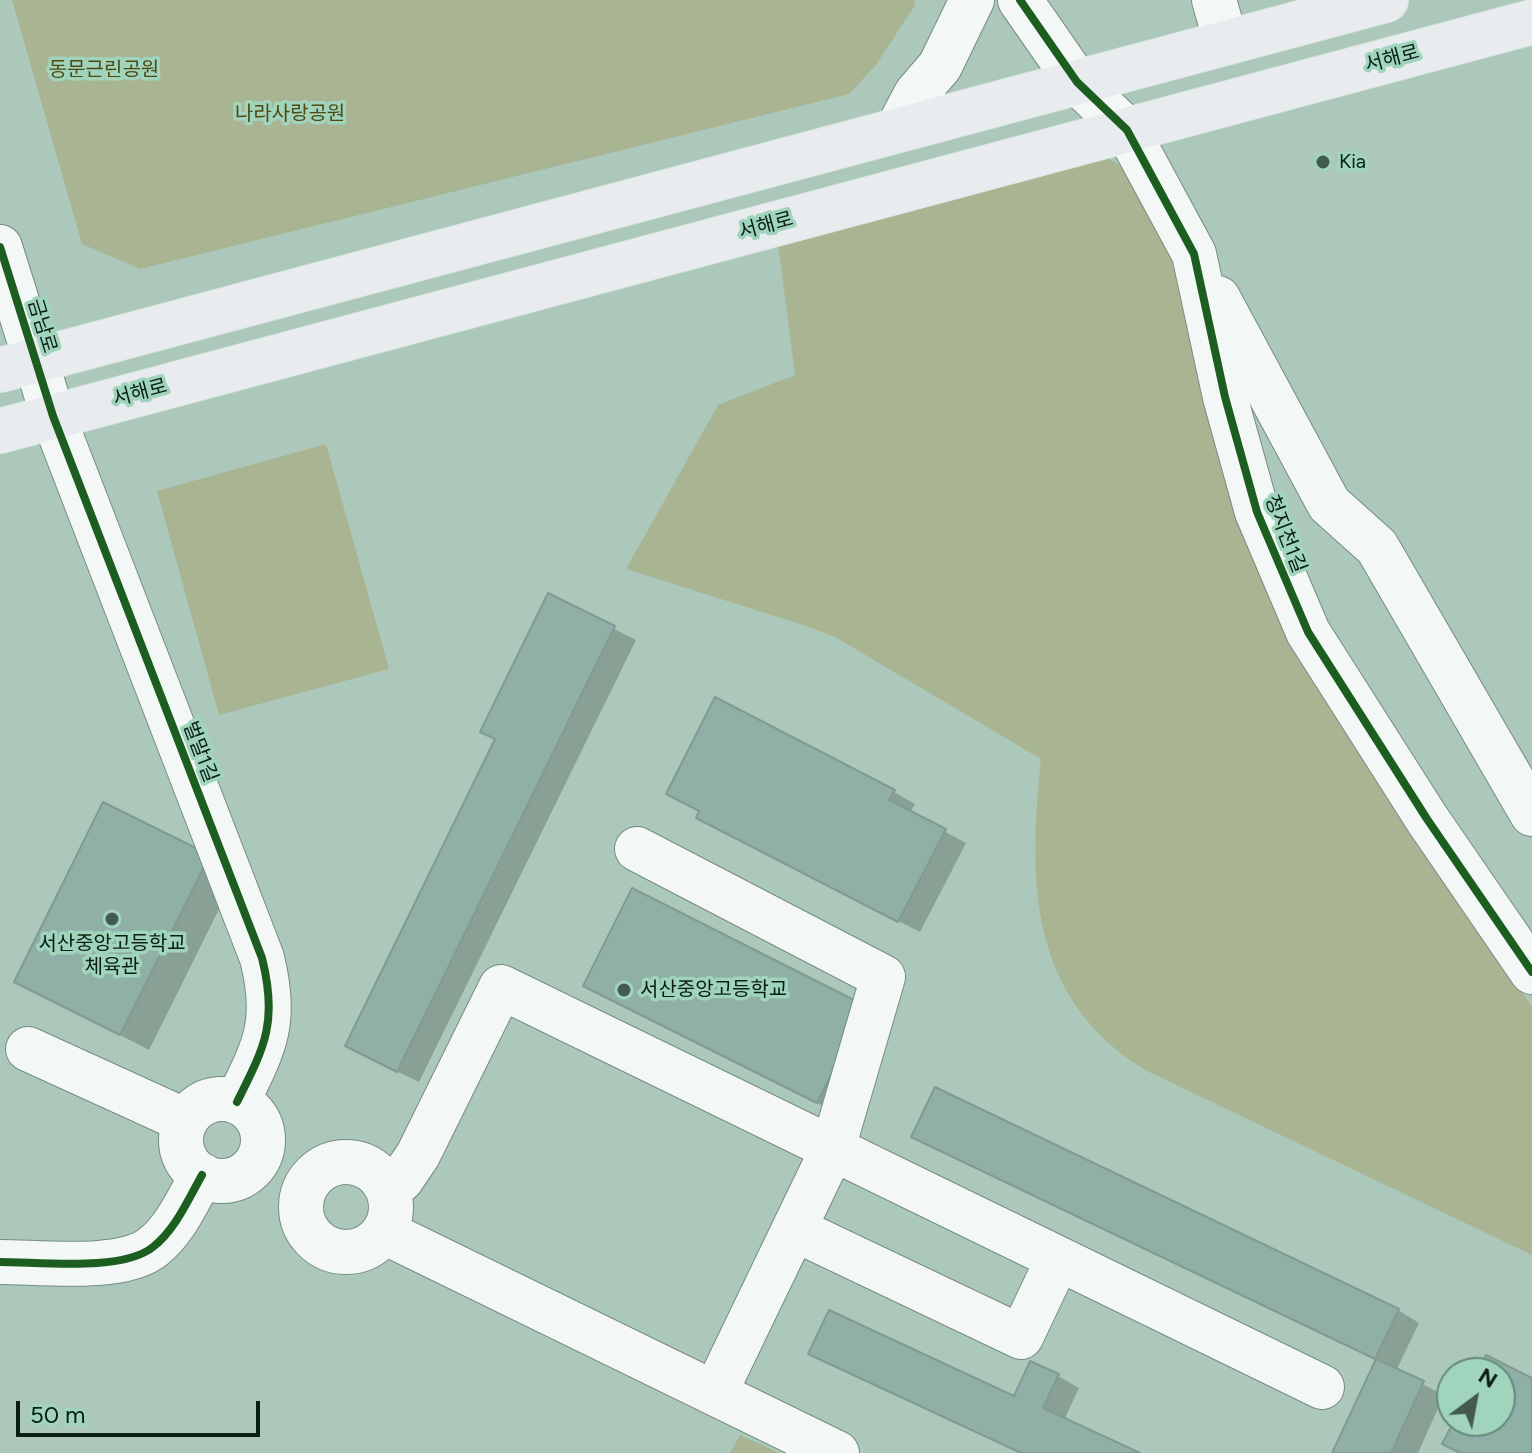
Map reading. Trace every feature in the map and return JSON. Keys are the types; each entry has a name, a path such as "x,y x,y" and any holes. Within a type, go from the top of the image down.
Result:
{"main road":[{"path":"18,364 1386,0"},
{"name":"서해로","path":"0,431 1532,22"}],"street":[{"path":"897,130 916,94 940,66 972,0"},
{"name":"청지천1길","path":"1020,0 1077,82 1127,130 1194,254 1225,397 1257,512 1308,632 1427,819 1532,972"},
{"path":"1214,0 1226,42"},
{"name":"금남로","path":"0,247 18,364 53,416"},
{"path":"1194,254 1329,504 1377,547 1532,814"},
{"name":"벌말1길","path":"53,416 262,958 269,996 269,1027 262,1052 237,1102"},
{"path":"637,849 883,977 833,1148 715,1393"},
{"path":"388,1189 401,1180 418,1155 501,987 1322,1387"},
{"path":"28,1049 186,1121"},
{"path":"223,1099 237,1102 249,1109 260,1124 263,1137 259,1158 249,1171 233,1180 220,1181 202,1175 190,1166 183,1152 181,1136 186,1121 195,1109 208,1102 223,1099"},
{"path":"259,1158 308,1183"},
{"path":"349,1162 373,1171 388,1189 389,1222 371,1245 352,1252 330,1249 308,1232 301,1212 302,1197 308,1183 324,1167 349,1162"},
{"path":"0,1262 114,1262 140,1256 166,1235 202,1175"},
{"path":"794,1229 1021,1337 1058,1259"},
{"path":"384,1232 837,1453"}],"green space":[{"name":"나라사랑공원","path":"12,0 914,0 915,5 876,65 849,94 140,269 82,244"},
{"path":"1108,158 1131,172 1151,192 1288,614 1532,1007 1532,1255 1145,1070 1106,1041 1078,1008 1057,972 1044,933 1037,892 1035,849 1041,759 835,637 626,569 718,405 795,375 777,236"},
{"path":"326,444 389,669 219,715 157,491"},
{"path":"740,1435 779,1453 730,1453"}],"building":[{"path":"548,593 615,626 397,1072 345,1046 495,739 480,732"},
{"path":"715,697 895,790 889,800 946,829 898,922 696,818 699,811 666,794"},
{"name":"서산중앙고등학교 체육관","path":"103,802 210,855 120,1035 14,982"},
{"path":"632,888 866,1006 817,1103 583,986"},
{"path":"935,1087 1399,1309 1375,1359 911,1137"},
{"path":"829,1310 1014,1396 1030,1361 1059,1374 1043,1408 1140,1453 1021,1453 808,1354"},
{"path":"1376,1359 1424,1381 1391,1453 1332,1453"},
{"path":"1516,1370 1532,1378 1532,1453 1460,1453 1442,1444 1446,1437 1516,1437"}],"cycle path":[{"path":"1020,0 1077,82 1127,130 1194,254 1225,397 1257,512 1308,632 1427,819 1532,972"},
{"path":"0,247 53,416 262,958 269,1017 255,1065 237,1102"},
{"path":"0,1262 102,1263 139,1255 153,1247 168,1232 202,1175"}],"place":[{"name":"Kia","path":"1323,162"},
{"name":"서산중앙고등학교 체육관","path":"112,919"},
{"name":"서산중앙고등학교","path":"624,990"}],"park label":[{"name":"동문근린공원","path":"104,70"}]}
